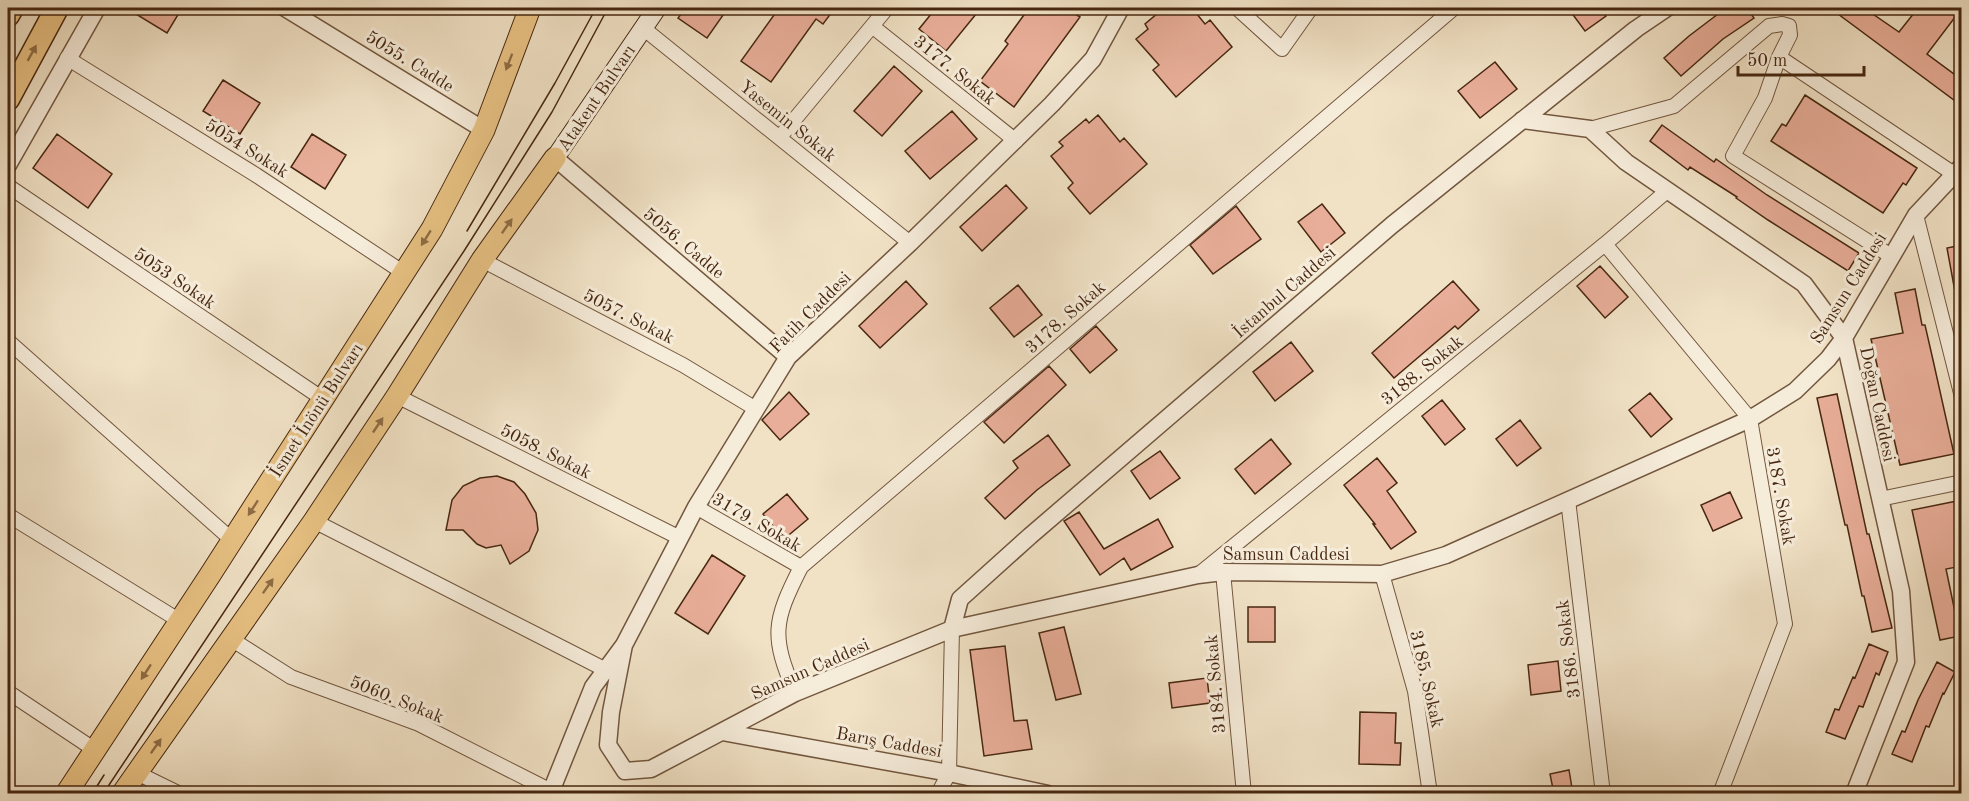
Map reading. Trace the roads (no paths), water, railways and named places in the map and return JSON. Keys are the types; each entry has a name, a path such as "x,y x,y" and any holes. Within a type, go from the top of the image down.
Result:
{"highway":[{"path":"8,15 12,8"},
{"path":"8,99 57,8"}],"main road":[{"name":"İsmet İnönü Bulvarı","path":"66,794 432,229 484,130 530,8"},
{"name":"Atakent Bulvarı","path":"555,158 657,8"},
{"path":"122,794 314,521 397,396 482,260 555,158"}],"street":[{"path":"8,165 97,8"},
{"name":"5055. Cadde","path":"285,8 484,130"},
{"path":"780,137 887,8"},
{"name":"Fatih Caddesi","path":"553,792 593,687 624,645 696,507 788,357 910,243 1052,104 1093,58 1121,8"},
{"path":"1237,8 1282,49 1311,8"},
{"name":"3178. Sokak","path":"795,693 783,667 777,640 780,614 801,567 1454,8"},
{"name":"İstanbul Caddesi","path":"952,629 960,599 1030,536 1392,225 1636,29 1668,8"},
{"path":"1522,120 1590,129 1674,106 1769,26 1782,24 1789,26 1790,34 1779,57 1765,98 1733,156 1891,256"},
{"name":"3177. Sokak","path":"872,26 1016,141"},
{"name":"Yasemin Sokak","path":"643,28 910,243"},
{"path":"1779,57 1958,170"},
{"name":"5054 Sokak","path":"67,58 256,174 404,273"},
{"name":"Doğan Caddesi","path":"1590,129 1626,162 1804,284 1844,338 1901,591 1906,662 1854,794"},
{"name":"5056. Cadde","path":"555,158 788,357"},
{"name":"Samsun Caddesi","path":"624,645 611,712 608,745 625,771 651,769 795,693 952,629 1198,575 1223,572 1382,574 1446,555 1750,419 1795,391 1828,358 1844,338 1916,215 1958,170"},
{"name":"5053 Sokak","path":"8,186 323,399"},
{"name":"3188. Sokak","path":"1198,575 1667,191"},
{"path":"1916,215 1962,397"},
{"name":"3187. Sokak","path":"1605,244 1750,419 1785,624 1720,794"},
{"name":"5057. Sokak","path":"482,260 683,365 756,409"},
{"path":"8,341 232,540"},
{"name":"5058. Sokak","path":"397,396 680,538"},
{"path":"1880,500 1962,482"},
{"name":"3186. Sokak","path":"1568,500 1603,794"},
{"name":"3179. Sokak","path":"696,507 801,567"},
{"path":"8,515 180,621"},
{"path":"314,521 606,670"},
{"name":"3184. Sokak","path":"1223,572 1244,794"},
{"name":"3185. Sokak","path":"1382,574 1415,691 1430,794"},
{"path":"938,794 949,773 952,629"},
{"name":"5060. Sokak","path":"231,639 291,677 419,724 553,792"},
{"path":"8,692 95,750"},
{"name":"Barış Caddesi","path":"723,732 949,773 1048,794"},
{"path":"137,773 180,794"}],"tram line":[{"path":"467,231 555,83 596,8"},
{"path":"103,794 464,251 552,112 608,8"},
{"path":"92,794 104,775"}]}
